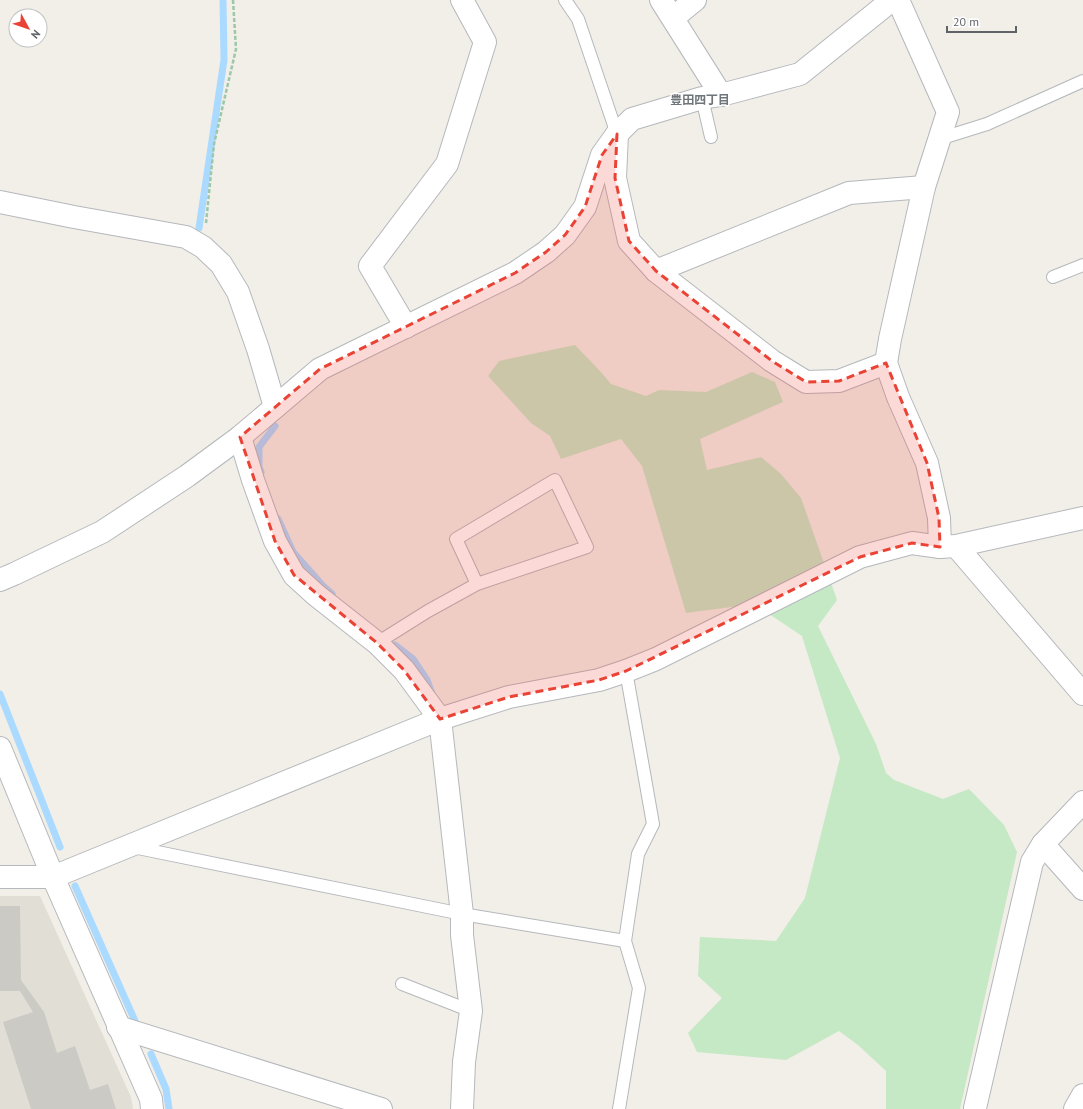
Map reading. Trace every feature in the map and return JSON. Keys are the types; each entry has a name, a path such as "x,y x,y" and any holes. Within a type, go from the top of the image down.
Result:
{"street":[{"path":"406,327 370,266 447,164 485,42 462,0"},
{"path":"695,0 667,9 711,96"},
{"path":"0,580 102,532 187,476 240,437 320,369 515,273 546,252 565,235 585,207 602,155 617,134 632,119 711,96 800,74 892,0"},
{"path":"898,0 948,112 924,187 886,363 898,397 927,463 939,518 948,546 1083,694"},
{"path":"617,134 616,178 629,241 656,271 772,361 806,382 839,381 886,363"},
{"path":"656,271 849,193 924,187"},
{"path":"0,202 186,237 203,246 221,264 238,292 258,349 275,407"},
{"path":"240,437 253,480 275,541 294,575 316,595 377,643 404,670 440,719 462,914 462,935 471,1011 464,1062 462,1109"},
{"path":"0,877 53,877 440,719 509,697 599,680 626,671 656,659 860,557 912,543 948,546 1083,518"},
{"path":"0,748 53,877 151,1099 152,1109"},
{"path":"975,1108 1032,862 1043,844 1083,802"},
{"path":"1043,844 1083,889"},
{"path":"118,1027 381,1109"},
{"path":"1075,1109 1083,1096"}],"lane":[{"path":"565,0 578,19 617,134"},
{"path":"939,139 987,124 1083,81"},
{"path":"711,96 711,137"},
{"path":"1053,277 1083,265"},
{"path":"377,643 428,611 476,584 587,547 555,480 456,538 476,584"},
{"path":"621,1108 639,988 625,941 638,854 653,824 626,671"},
{"path":"128,846 462,914 625,941"},
{"path":"402,984 471,1011"}],"path":[{"path":"203,246 214,144 236,50 233,0"}],"highlighted area":[{"path":"617,134 615,178 629,241 656,271 772,361 806,382 839,381 886,363 927,463 939,518 940,547 912,543 860,557 626,671 599,680 509,697 440,719 404,670 377,643 294,575 275,541 240,437 320,369 515,273 546,252 565,235 585,207 602,155"}],"shaded area":[{"path":"0,896 40,896 131,1097 133,1109 0,1109"}],"green space":[{"path":"575,345 611,384 646,396 659,390 706,392 752,372 775,382 783,402 700,439 707,470 761,457 781,474 801,498 837,600 818,626 876,744 886,773 894,780 943,799 969,789 1004,825 1017,852 960,1109 886,1109 886,1071 858,1045 839,1031 786,1060 697,1052 688,1033 722,998 698,976 700,937 776,941 805,898 840,758 802,636 754,604 686,613 642,466 621,439 561,459 550,436 531,423 488,376 499,361"}],"building":[{"path":"0,906 20,906 21,980 44,1012 57,1053 75,1046 90,1090 108,1084 116,1109 31,1109 3,1022 33,1012 20,991 0,991"}],"waterway":[{"path":"199,228 224,60 223,0"},
{"path":"261,472 259,467 259,447 275,426"},
{"path":"278,519 293,552 332,594"},
{"path":"395,645 413,659 427,680 432,694"},
{"path":"0,694 60,847"},
{"path":"75,886 135,1021"},
{"path":"151,1054 166,1089 169,1109"}],"district":[{"name":"豊田四丁目","path":"700,100"}]}
